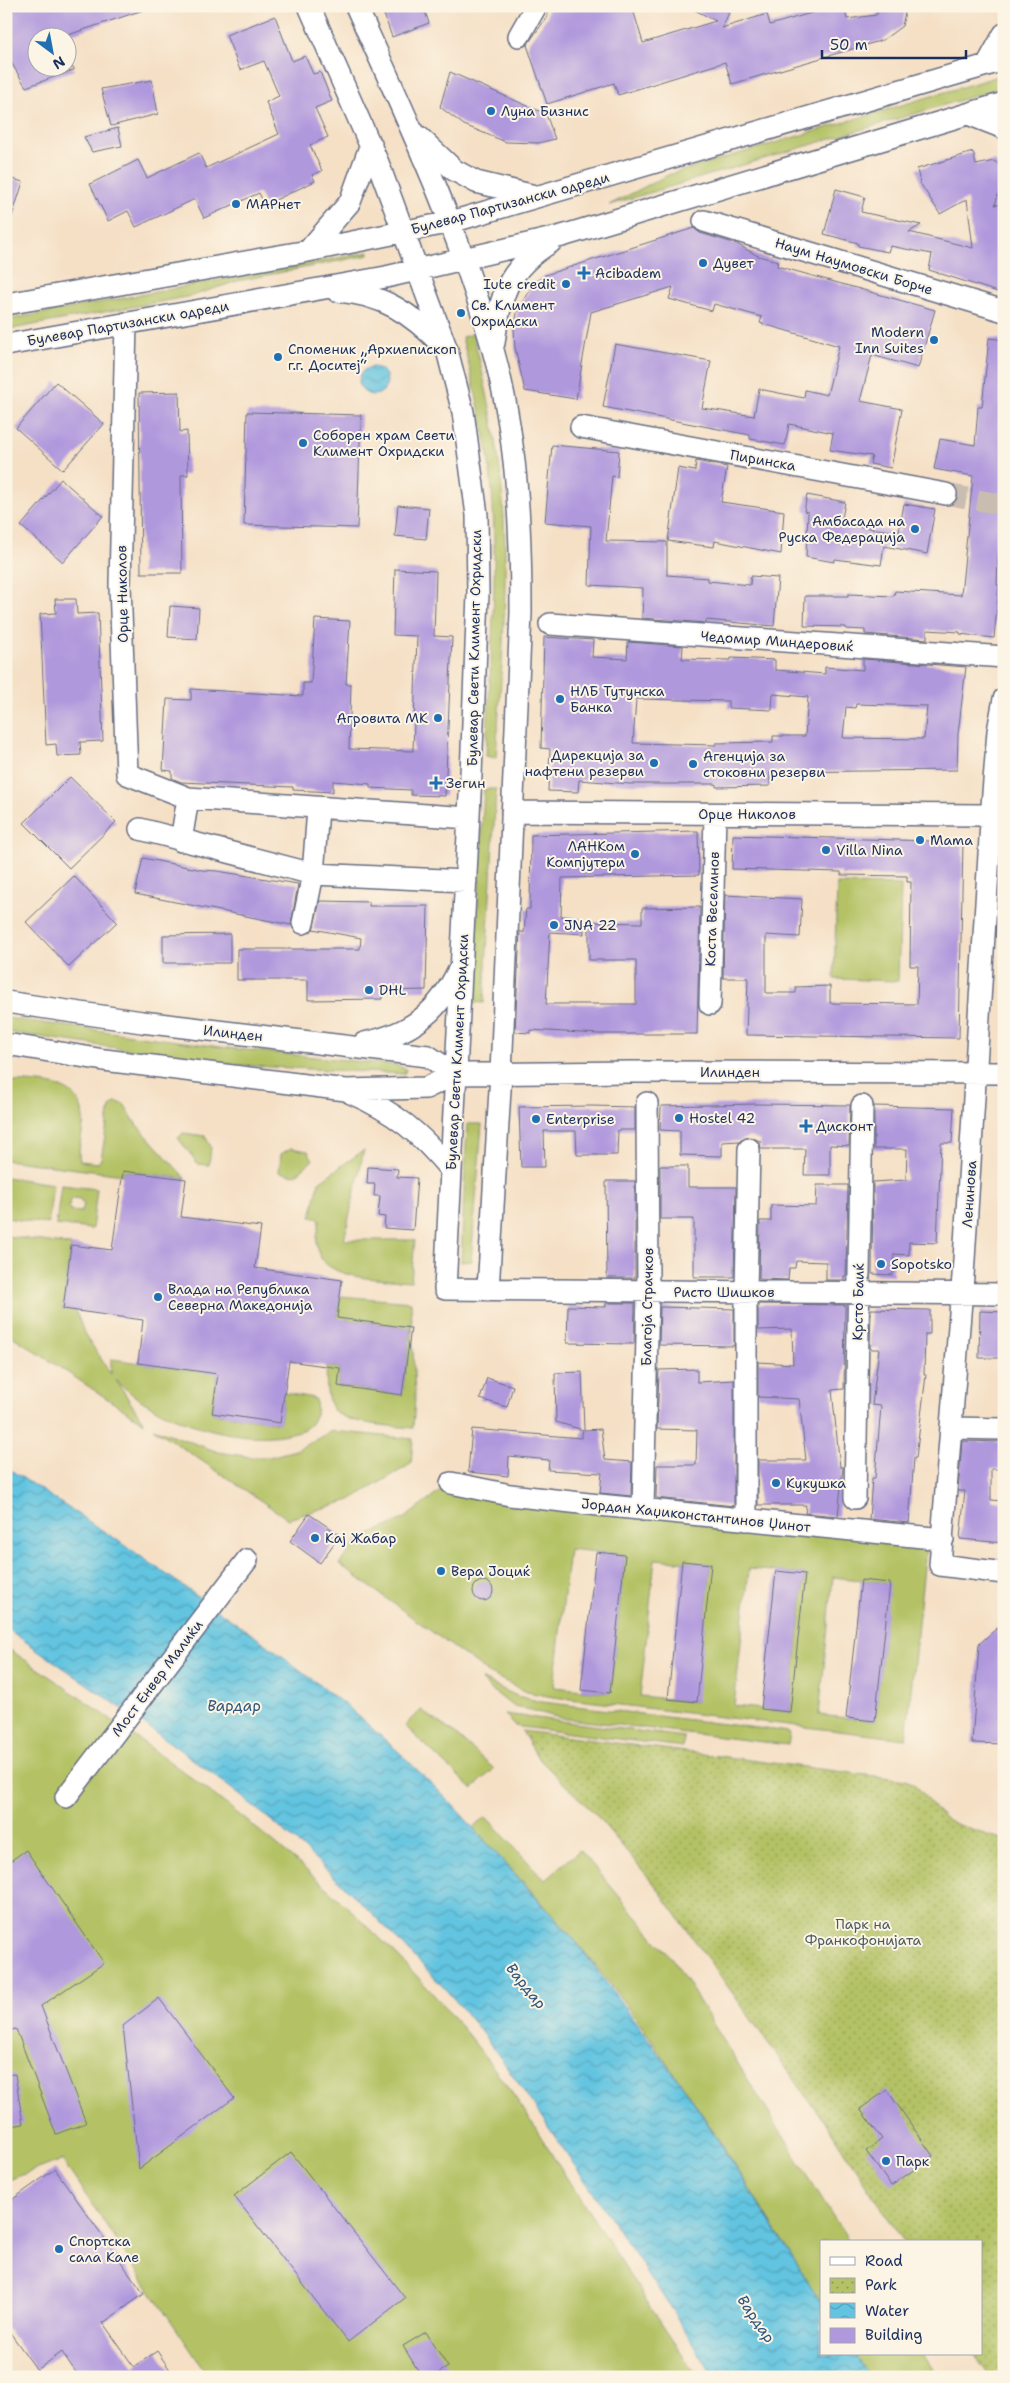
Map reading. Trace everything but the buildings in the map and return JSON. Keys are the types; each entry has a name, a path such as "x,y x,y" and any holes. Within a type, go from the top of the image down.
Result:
{"street":[{"name":"Булевар Свети Климент Охридски","path":"309,6 371,144 447,350 463,412 476,515 478,600 445,1289"},
{"path":"356,6 451,222 494,351 511,448 521,553 521,613 501,1073 488,1290"},
{"path":"518,36 536,6"},
{"path":"995,62 996,51 1004,34"},
{"name":"Булевар Партизански одреди","path":"6,304 308,251 451,222 995,62"},
{"name":"Булевар Партизански одреди","path":"6,345 319,289 418,269 562,236 1004,103"},
{"path":"968,114 1004,128"},
{"path":"412,130 454,170 476,182 540,197"},
{"path":"308,251 350,202 371,144"},
{"name":"Наум Наумовски Борче","path":"704,221 1004,312"},
{"path":"494,351 498,310 508,283 527,259 562,236"},
{"path":"319,289 354,292 393,305 415,319 447,350"},
{"name":"Орце Николов","path":"126,323 120,585 127,774 188,798 469,818"},
{"name":"Пиринска","path":"580,427 946,494"},
{"name":"Чедомир Миндеровиќ","path":"550,624 1004,657"},
{"name":"Ленинова","path":"1004,699 994,814 962,1293 940,1565 1004,1573"},
{"path":"182,840 188,798"},
{"path":"303,923 313,874 318,808"},
{"name":"Орце Николов","path":"512,812 715,815 994,814"},
{"name":"Коста Веселинов","path":"710,1004 715,815"},
{"path":"140,829 313,874 466,881"},
{"path":"351,1046 392,1036 422,1020 439,1004 450,988 462,962"},
{"name":"Илинден","path":"6,1002 142,1022 428,1056 455,1074"},
{"name":"Илинден","path":"6,1044 114,1062 346,1090 426,1088 455,1074 1004,1073"},
{"path":"346,1090 375,1103 408,1124 423,1137 450,1169"},
{"name":"Благоја Страчков","path":"643,1510 648,1291 647,1103"},
{"name":"Крсто Баиќ","path":"855,1498 862,1106"},
{"path":"746,1520 746,1292 749,1149"},
{"name":"Ристо Шишков","path":"445,1289 1004,1294"},
{"path":"952,1428 1004,1429"},
{"name":"Јордан Хаџиконстантинов Џинот","path":"451,1483 510,1495 943,1539"},
{"name":"Мост Енвер Малиќи","path":"66,1797 247,1560"}],"green space":[{"path":"1002,75 1001,88 609,205 668,175"},
{"path":"369,252 369,255 237,281 192,296 6,330 6,320"},
{"path":"473,334 496,439 502,492 505,606 496,758 486,756 494,583 491,478 483,424 462,337"},
{"path":"484,789 496,789 484,1003 473,1002"},
{"path":"837,884 901,885 898,981 834,979"},
{"path":"6,1018 236,1049 395,1065 406,1069 404,1074 235,1065 6,1032"},
{"path":"6,1081 47,1084 59,1087 69,1091 77,1099 82,1110 83,1126 79,1148 80,1161 98,1163 101,1159 110,1107 116,1102 124,1104 136,1124 186,1179 123,1171 123,1175 6,1160"},
{"path":"467,1124 482,1124 471,1261 461,1262"},
{"path":"183,1133 205,1136 211,1147 209,1165 198,1164 178,1138"},
{"path":"291,1148 308,1151 313,1160 295,1175 279,1172 281,1154"},
{"path":"364,1150 344,1240 415,1240 411,1281 371,1279 355,1276 329,1266 321,1258 317,1246 320,1219 311,1217 319,1182"},
{"path":"6,1177 53,1184 48,1224 6,1218"},
{"path":"61,1185 97,1189 92,1229 56,1225","holes":["75,1198 80,1199 84,1205 81,1212 71,1211 69,1207 71,1200"]},
{"path":"6,1236 71,1245 63,1309 76,1311 84,1333 111,1374 111,1359 207,1372 219,1360 212,1413 280,1423 284,1393 314,1398 316,1409 311,1423 305,1428 287,1434 243,1436 220,1432 172,1417 132,1394 116,1380 144,1423 6,1332"},
{"path":"340,1296 411,1302 415,1397 413,1428 369,1424 347,1418 338,1414 332,1408 327,1393 326,1366 340,1368 338,1386 402,1395 411,1328 345,1319 335,1337"},
{"path":"153,1428 218,1452 251,1457 269,1457 296,1450 332,1431 413,1439 411,1464 350,1500 288,1519"},
{"path":"451,1483 927,1538 906,1739 553,1697 527,1692 490,1674 339,1564 359,1540 405,1518","holes":["569,1549 625,1555 610,1693 554,1687","655,1559 711,1564 696,1702 640,1696","749,1569 805,1574 790,1712 734,1706","833,1577 889,1583 875,1721 819,1715"]},
{"path":"6,1647 75,1694 211,1793 276,1845 339,1900 399,1958 455,2020 514,2095 697,2377 209,2377 62,2160 6,2181"},
{"path":"481,1679 517,1696 542,1702 790,1732 788,1745 560,1718 511,1705"},
{"path":"421,1710 454,1733 494,1769 472,1789 405,1726"},
{"path":"505,1714 684,1737 683,1747 515,1726"},
{"name":"Парк на Франкофонијата","path":"522,1731 906,1780 916,1786 939,1813 953,1823 1004,1840 1004,2377 990,2377 975,2356 982,2356 982,2240 902,2240 829,2128 655,1885 597,1816 538,1758"},
{"path":"486,1817 545,1880 580,1850 674,1961 848,2240 820,2240 820,2300 705,2119 644,2029 564,1928 473,1828"},
{"path":"855,2356 923,2356 937,2377 869,2377"}],"water":[{"path":"373,367 383,371 387,381 383,391 373,395 363,391 359,381 363,371"},
{"name":"Вардар","path":"6,1467 126,1546 277,1652 349,1708 401,1754 450,1802 577,1943 686,2090 820,2300 820,2356 855,2356 869,2377 714,2377 638,2258 518,2083 476,2025 446,1990 340,1882 273,1822 175,1746 6,1628"}],"tunnel":[{"path":"946,494 1004,505"}],"place":[{"name":"Луна Бизнис","path":"491,111"},
{"name":"МАРнет","path":"236,204"},
{"name":"Дувет","path":"703,263"},
{"name":"Acibadem","path":"584,273"},
{"name":"Iute credit","path":"566,284"},
{"name":"Св. Климент Охридски","path":"461,313"},
{"name":"Modern Inn Suites","path":"934,340"},
{"name":"Споменик „Архиепископ г.г. Доситеј“","path":"278,357"},
{"name":"Соборен храм Свети Климент Охридски","path":"303,443"},
{"name":"Aмбасада на Руска Федерациjа","path":"915,529"},
{"name":"НЛБ Тутунска Банка","path":"560,699"},
{"name":"Агровита МК","path":"438,718"},
{"name":"Дирекција за нафтени резерви","path":"654,763"},
{"name":"Агенција за стоковни резерви","path":"693,764"},
{"name":"Зегин","path":"436,783"},
{"name":"Mama","path":"920,840"},
{"name":"Villa Nina","path":"826,850"},
{"name":"ЛАНКом Компјутери","path":"635,854"},
{"name":"JNA 22","path":"554,925"},
{"name":"DHL","path":"369,990"},
{"name":"Hostel 42","path":"679,1118"},
{"name":"Enterprise","path":"536,1119"},
{"name":"Дисконт","path":"806,1126"},
{"name":"Sopotsko","path":"881,1264"},
{"name":"Влада на Република Северна Македонија","path":"158,1297"},
{"name":"Кукушка","path":"776,1483"},
{"name":"Кај Жабар","path":"315,1538"},
{"name":"Вера Јоциќ","path":"441,1571"},
{"name":"Парк","path":"886,2161"},
{"name":"Спортска сала Кале","path":"59,2249"}]}
